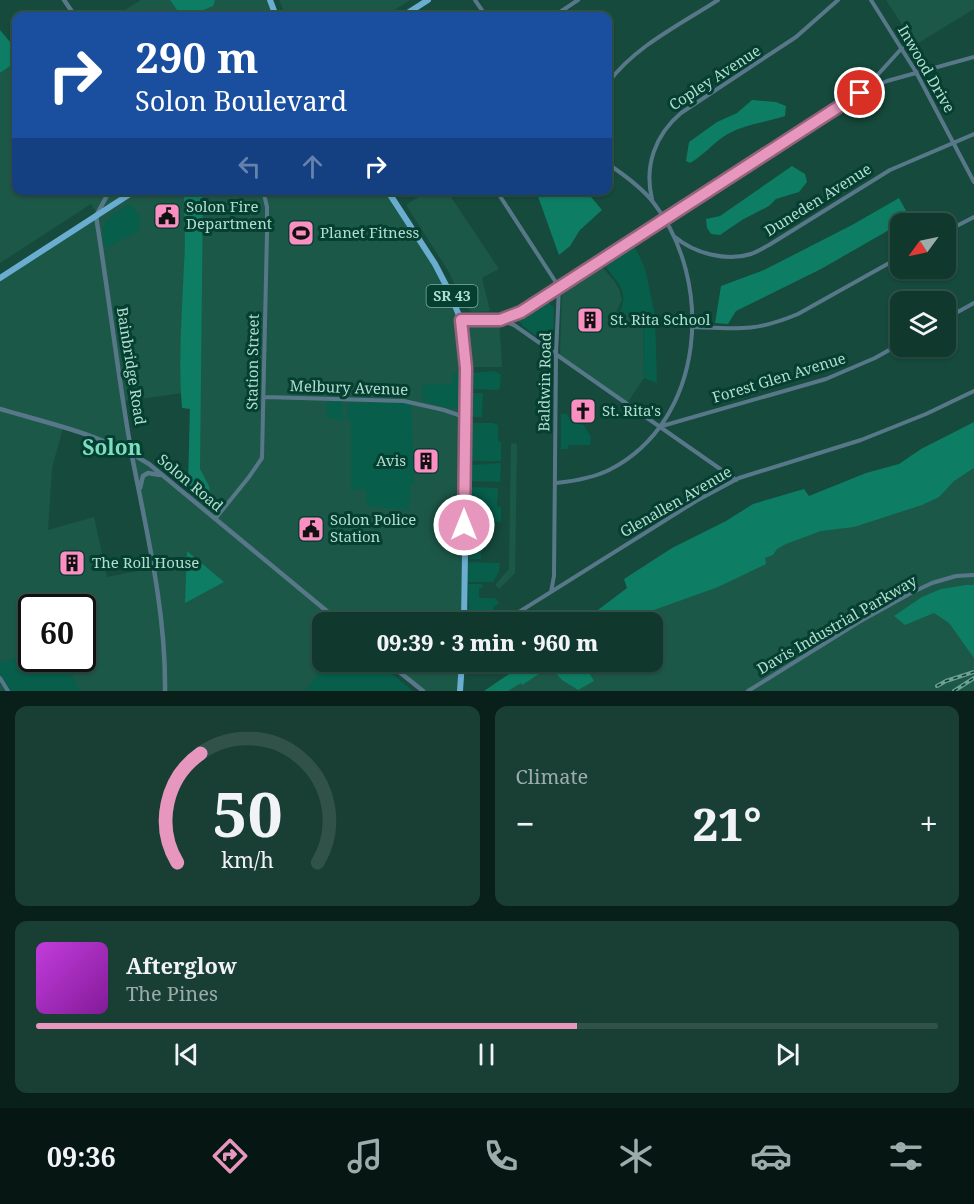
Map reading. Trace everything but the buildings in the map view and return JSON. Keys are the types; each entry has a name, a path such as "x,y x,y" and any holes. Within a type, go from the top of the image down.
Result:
{"main road":[{"path":"409,12 428,0"},
{"path":"0,278 128,195"},
{"name":"SR 43","path":"390,195 435,264 461,320 466,360 467,418 464,612"},
{"path":"460,691 461,672"}],"street":[{"path":"560,12 578,0"},
{"path":"612,77 638,52 718,0"},
{"name":"Copley Avenue","path":"652,201 650,171 652,154 669,123 796,38 838,0"},
{"name":"Inwood Drive","path":"871,0 916,72 974,183"},
{"path":"860,93 902,48"},
{"path":"500,320 521,312 860,93 887,81 974,57"},
{"name":"Duneden Avenue","path":"673,236 683,244 715,255 751,254 890,170 974,134"},
{"path":"556,483 588,478 610,470 635,453 661,427 687,369 693,327 692,297 688,278 673,236 652,201 612,167"},
{"path":"96,216 107,195"},
{"name":"Station Street","path":"215,519 260,463 262,452 267,233 267,207 264,195"},
{"path":"499,195 559,287"},
{"name":"Bainbridge Road","path":"96,216 132,453 160,601 164,633 165,691"},
{"path":"956,226 974,217"},
{"path":"693,327 746,329 782,321 890,263"},
{"name":"Baldwin Road","path":"551,592 554,576 556,354 559,287"},
{"path":"956,313 974,303"},
{"path":"461,320 500,320 514,325 736,480"},
{"name":"Forest Glen Avenue","path":"661,427 826,379 890,350"},
{"name":"Glenallen Avenue","path":"519,612 696,501 736,480 861,440 926,414 974,391"},
{"name":"Melbury Avenue","path":"265,397 404,401 467,418"},
{"name":"Solon Road","path":"0,409 91,435 132,453 328,612"},
{"path":"140,496 143,476 148,473 162,476"},
{"name":"Davis Industrial Parkway","path":"748,691 859,622 911,593 956,576 974,575"},
{"path":"399,672 423,691"},
{"path":"0,678 8,691"}],"shaded area":[{"path":"141,0 170,0 178,12 122,12"},
{"path":"170,0 215,0 213,6 198,12 178,12"},
{"path":"196,0 270,0 274,12 196,12"},
{"path":"279,0 410,0 391,12 284,12"},
{"path":"886,0 974,0 974,9 915,45"},
{"path":"0,30 12,44 12,65 0,73"},
{"path":"12,65 12,195 390,195 435,264 461,319 499,320 502,367 466,367 464,612 312,612 312,672 321,672 306,691 0,691 0,278 98,215 91,204 0,263 0,73","holes":["190,392 188,497 132,453 125,401","63,428 132,453 153,568 107,577 94,517 48,530 52,468"]},
{"path":"752,100 776,102 786,106 785,116 746,126 730,133 695,160 690,163 686,161 689,142 717,122 737,113"},
{"path":"792,166 805,174 807,182 799,192 776,199 769,206 720,235 711,234 707,228 706,219 720,216"},
{"path":"184,195 203,195 200,469 209,486 210,494 207,497 199,495 188,487 190,409 182,408 180,354 185,246"},
{"path":"422,195 450,195 499,269 482,278 490,311 472,312 463,303 449,272 406,205"},
{"path":"537,195 589,195 602,210 580,230 570,246 559,255"},
{"path":"899,198 907,213 890,213 890,229 821,269 736,311 728,324 715,323 721,286 764,270"},
{"path":"128,205 132,206 140,217 139,231 104,247 104,226 110,217"},
{"path":"632,241 645,268 655,315 657,383 644,378 643,315 619,314 623,297 622,290 603,260"},
{"path":"599,263 619,289 622,300 616,312 643,315 644,378 627,403 560,357 562,289"},
{"path":"547,301 554,308 553,337 543,341 517,319"},
{"path":"495,371 501,375 498,390 470,389 470,373"},
{"path":"458,372 461,380 459,407 452,409 423,401 422,385 452,384 452,375"},
{"path":"483,393 482,417 469,417 470,395"},
{"path":"342,401 343,420 326,418 327,402"},
{"path":"411,402 414,484 410,485 409,510 367,506 366,489 351,490 351,420 347,420 347,403"},
{"path":"561,414 567,414 572,423 584,425 591,437 590,445 568,445 568,449 561,449"},
{"path":"974,422 974,468 954,481 939,497 922,505 854,527 821,531 786,544 777,549 773,555 765,558 766,564 718,587 651,612 595,612 627,588 624,579 672,548 726,521 753,504 804,489 809,496 866,473 899,464 921,449"},
{"path":"469,423 498,425 501,461 469,461"},
{"path":"511,443 517,444 515,573 499,589 495,585 509,569"},
{"path":"501,463 500,482 469,481 468,467 470,465"},
{"path":"974,465 974,691 490,691 525,672 663,672 663,612 629,612 799,531"},
{"path":"472,487 498,488 497,506 501,507 501,522 467,521 469,489"},
{"path":"469,526 482,526 481,559 469,559"},
{"path":"187,551 224,582 185,603"},
{"path":"468,562 500,563 499,572 493,582 468,582"},
{"path":"468,584 482,584 483,588 479,588 479,598 495,598 499,603 493,608 497,612 469,612"},
{"path":"974,585 974,658 949,623 934,613 905,625 894,616 922,597 941,589"},
{"path":"18,657 18,672 70,672 80,691 8,691 0,678 0,663"},
{"path":"319,672 389,672 413,691 305,691"},
{"path":"399,672 461,672 460,691 423,691"},
{"path":"508,672 542,672 508,691 484,691 509,674"},
{"path":"555,672 589,672 594,681 578,690 562,680"}],"railway":[{"path":"937,686 974,672"},
{"path":"954,691 974,678"}],"place":[{"name":"Solon Fire Department","path":"167,216"},
{"name":"Planet Fitness","path":"301,233"},
{"name":"St. Rita School","path":"590,320"},
{"name":"St. Rita's","path":"583,411"},
{"name":"Avis","path":"426,461"},
{"name":"Solon Police Station","path":"311,529"},
{"name":"The Roll House","path":"72,563"}],"district":[{"name":"Solon","path":"112,448"}],"route":[{"path":"464,525 467,418 466,368 461,320 500,320 521,312 860,93"}]}
